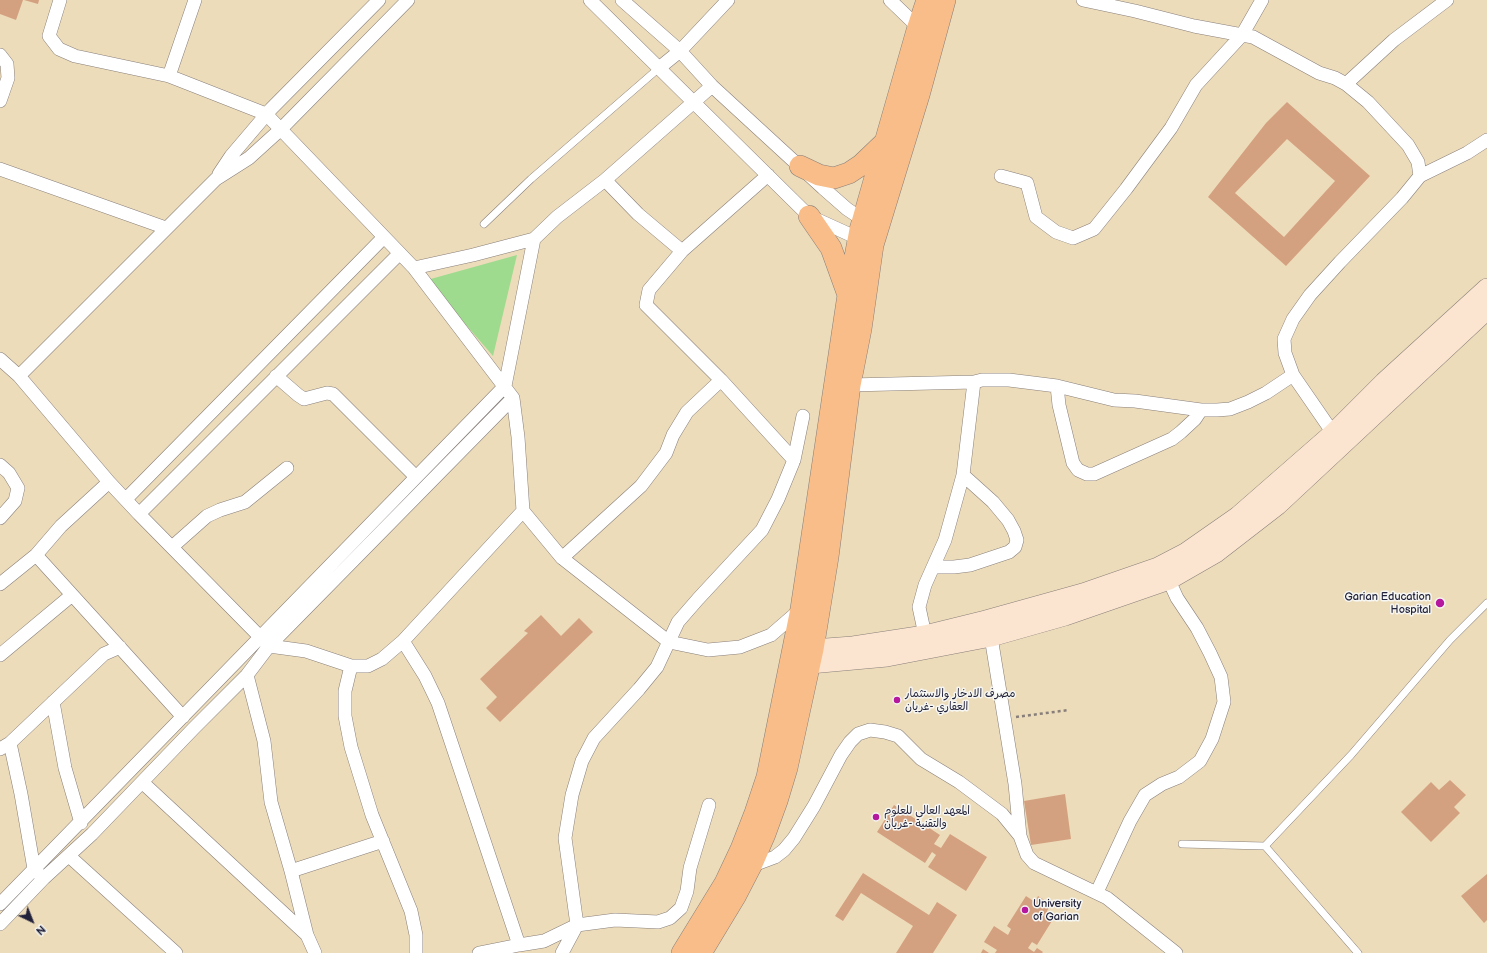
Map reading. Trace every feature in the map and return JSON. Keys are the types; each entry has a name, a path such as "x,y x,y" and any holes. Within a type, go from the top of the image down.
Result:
{"main road":[{"path":"682,953 725,883 741,849 755,813 767,777 802,655 828,557 850,385 861,329 868,233 885,143 927,0"},
{"path":"701,953 721,922 751,866 766,834 787,768 802,655 801,609 848,295 868,233 919,95 945,0"},
{"path":"800,166 819,175 834,178 849,173 861,165 885,143"},
{"path":"809,216 831,248 848,295"},
{"path":"802,655 887,657 991,637 1065,616 1216,552 1278,505 1424,357 1487,288"},
{"path":"802,655 926,635 1083,593 1165,573 1185,554 1238,516 1332,433 1424,357 1487,310"}],"street":[{"path":"60,0 49,36 59,49 76,56 169,76 266,114 414,268 513,398 524,511 562,558 669,642 708,650 740,647 771,635 801,609"},
{"path":"169,76 195,0"},
{"path":"216,179 231,156 266,114 379,0"},
{"path":"19,376 216,179 249,158 281,128 408,0"},
{"path":"590,0 809,216 868,233"},
{"path":"622,0 680,51 712,86 847,209 868,233"},
{"path":"659,68 680,51 728,0"},
{"path":"890,0 918,28"},
{"path":"1083,0 1136,5 1194,26 1253,37 1319,73 1346,84 1368,102 1408,145 1418,162 1420,176"},
{"path":"1001,176 1027,183 1036,217 1056,232 1073,238 1094,229 1171,128 1196,85 1242,36 1262,0"},
{"path":"1346,84 1394,40 1447,0"},
{"path":"0,55 7,64 8,78 0,101"},
{"path":"414,268 473,255 534,239 557,217 605,180 712,86"},
{"path":"1332,433 1293,375 1285,354 1284,339 1293,319 1310,295 1402,198 1420,176 1467,153 1487,140"},
{"path":"0,169 166,228"},
{"path":"768,174 682,251 649,290 646,305 721,380 794,460"},
{"path":"605,180 638,214 682,251"},
{"path":"126,499 384,237"},
{"path":"0,924 44,878 92,834 247,675 265,641 416,477 505,386 534,239"},
{"path":"138,514 399,254"},
{"path":"0,359 19,376 138,514 265,641 306,651 351,666 368,666 382,659 403,641 524,511"},
{"path":"850,385 1010,380 1057,386 1114,400 1135,401 1201,410 1230,409 1266,393 1293,375"},
{"path":"276,376 304,399 327,393 333,394 416,477"},
{"path":"562,558 641,486 666,453 673,435 687,412 721,380"},
{"path":"926,635 919,607 924,585 945,540 964,475 974,382"},
{"path":"1057,386 1060,411 1073,463 1078,470 1087,474 1094,474 1172,439 1195,419 1201,410"},
{"path":"12,913 1,901 81,823 183,717 265,641 513,398"},
{"path":"562,953 577,925 565,838 572,796 582,761 594,738 657,667 678,622 762,530 778,499 794,460 802,416"},
{"path":"0,465 9,473 18,488 15,501 0,518"},
{"path":"172,547 207,516 245,502 287,468"},
{"path":"933,566 954,567 970,565 1009,552 1015,547 1016,540 1014,531 1008,520 964,475"},
{"path":"0,584 36,555 61,526 109,482"},
{"path":"36,555 183,717"},
{"path":"1097,892 1130,821 1145,795 1162,784 1179,777 1200,761 1212,739 1224,702 1221,677 1197,628 1177,598 1165,573"},
{"path":"0,655 72,595"},
{"path":"991,637 1015,784 1020,836 1027,855 1034,863 1107,898 1176,953"},
{"path":"403,641 425,676 438,704 519,945"},
{"path":"44,878 34,869 21,794 5,746 104,654 120,647"},
{"path":"351,666 346,691 345,716 351,747 372,815 411,911 416,934 416,953"},
{"path":"247,675 264,741 272,802 307,935 315,953"},
{"path":"53,702 65,768 81,823"},
{"path":"751,866 775,856 789,844 814,806 831,772 850,742 858,734 870,730 898,736 921,759 959,782 1002,814 1020,836"},
{"path":"142,782 307,935"},
{"path":"479,953 544,941 577,925 615,920 658,922 670,918 681,908 687,891 690,868 709,805"},
{"path":"291,870 383,841"},
{"path":"69,856 176,953"}],"lane":[{"path":"484,224 531,179 659,68"},
{"path":"1265,846 1351,755 1450,640 1487,603"},
{"path":"1182,844 1265,846 1358,953"}],"path":[{"path":"1005,718 1069,710"}],"green space":[{"path":"517,255 493,356 427,280"}],"building":[{"path":"0,0 23,0 16,20 0,14"},
{"path":"24,0 39,0 38,4"},
{"path":"1287,102 1370,176 1286,266 1208,197 1266,123","holes":["1287,139 1335,181 1284,237 1235,193"]},
{"path":"541,615 561,636 579,618 593,632 500,722 486,708 497,697 480,679 528,633 524,631"},
{"path":"1450,780 1466,795 1454,807 1460,813 1431,842 1401,812 1431,782 1439,790"},
{"path":"1065,794 1071,839 1031,845 1024,801"},
{"path":"894,805 940,835 934,844 941,848 950,834 987,857 966,891 928,867 936,855 932,852 925,863 877,832"},
{"path":"863,873 929,915 937,902 957,915 933,953 896,953 913,926 861,893 843,921 835,916"},
{"path":"1487,874 1487,920 1484,923 1461,896"},
{"path":"1026,896 1035,902 1038,896 1051,904 1047,911 1055,916 1037,945 1032,942 1028,948 1034,952 1037,948 1043,952 995,953 997,950 984,942 994,926 1008,935 1011,929 1007,926"},
{"path":"983,949 989,953 981,953"}],"place":[{"name":"Garian Education Hospital","path":"1440,603"},
{"name":"مصرف الادخار والاستثمار العقاري -غريان","path":"897,700"},
{"name":"المعهد العالي للعلوم والتقنية -غريان","path":"876,817"},
{"name":"University of Garian","path":"1025,910"}]}
